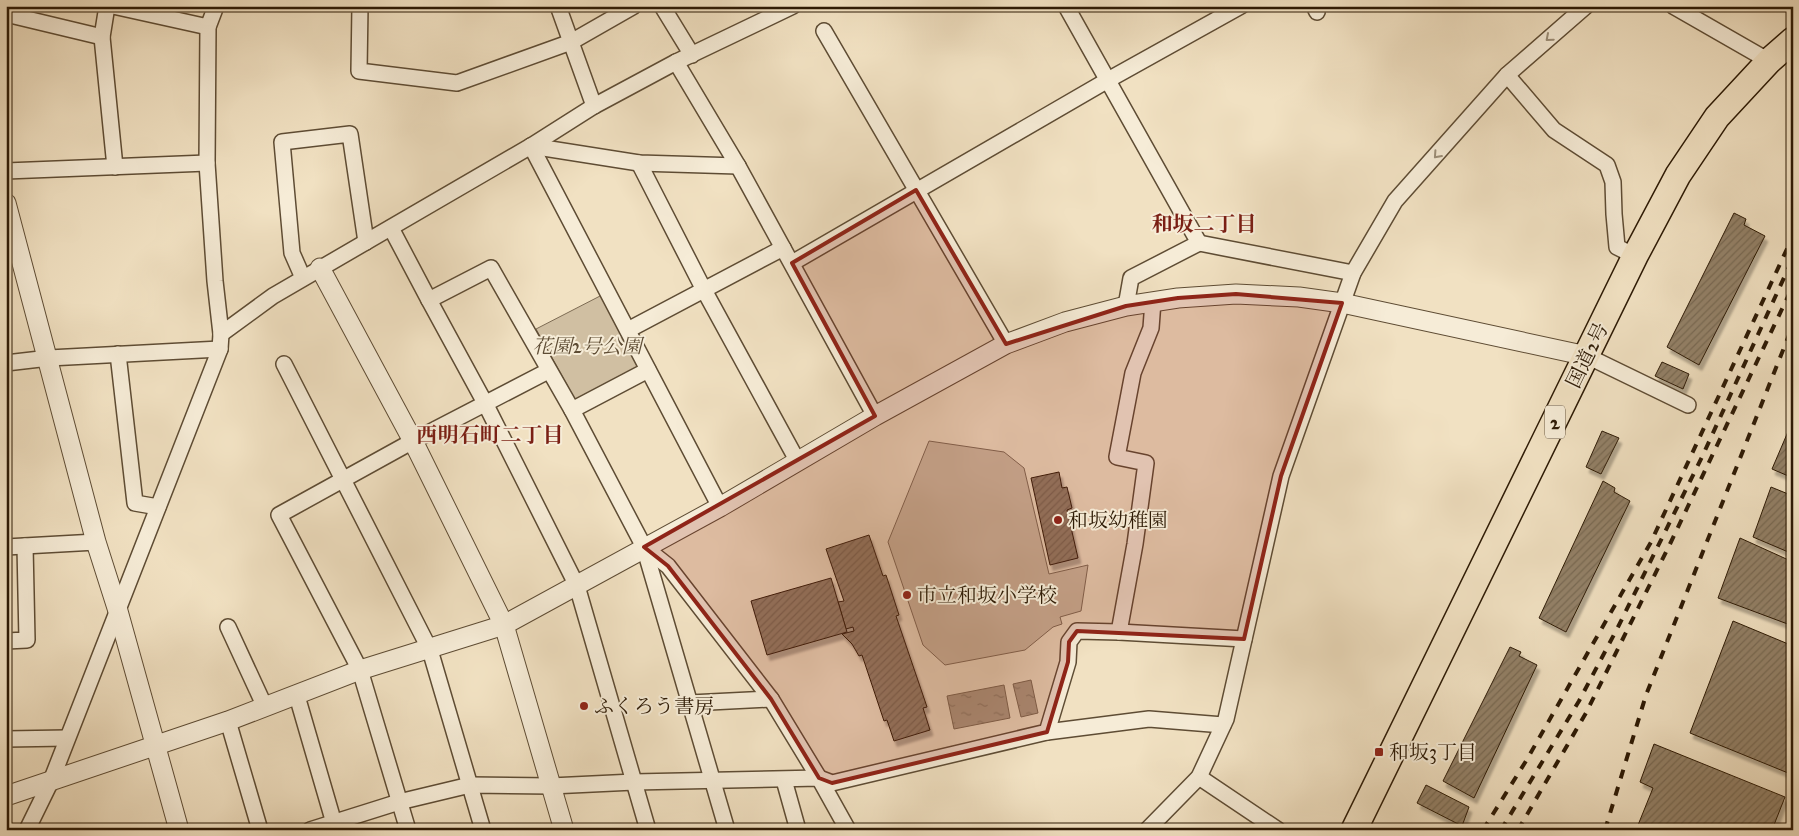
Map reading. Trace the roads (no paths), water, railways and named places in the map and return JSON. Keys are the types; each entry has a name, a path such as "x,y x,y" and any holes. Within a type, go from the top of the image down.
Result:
{"highway":[{"name":"国道2号","path":"1354,830 1635,256 1678,175 1717,117 1769,61 1793,40"}],"street":[{"path":"107,6 102,37 115,167"},
{"path":"113,6 208,27"},
{"path":"27,830 51,781 221,341 207,163 208,27 216,6"},
{"path":"360,6 359,71 457,83 571,42 634,6"},
{"path":"558,6 594,106"},
{"path":"662,6 692,55"},
{"path":"6,363 49,358 118,354 221,341 273,296 531,146 594,106 676,62 794,6"},
{"path":"1066,6 1198,242"},
{"path":"792,263 1108,80 1241,6"},
{"path":"1147,830 1199,777 1226,719 1281,476 1353,273 1395,201 1507,75 1586,6"},
{"path":"1673,6 1769,61"},
{"path":"6,14 102,37"},
{"path":"824,31 1006,344"},
{"path":"676,62 738,166 875,416"},
{"path":"1507,75 1554,130 1606,165 1613,182 1616,247 1635,256"},
{"path":"303,278 292,254 282,142 350,134 366,242"},
{"path":"531,146 639,163 738,166"},
{"path":"531,146 720,507"},
{"path":"6,171 207,163"},
{"path":"639,163 704,290 798,462"},
{"path":"6,202 11,239 49,358 96,542 118,611 179,830"},
{"path":"391,228 485,403 578,586 648,830"},
{"path":"1126,306 1131,278 1198,242 1353,273"},
{"path":"628,330 783,248"},
{"path":"320,268 413,442 504,625 564,830"},
{"path":"429,300 492,268 572,410 644,547 726,830"},
{"path":"6,796 228,721 297,696 360,670 430,650 504,625 720,507 875,416 1006,344 1065,322 1126,306 1178,298 1236,294 1299,297 1342,303 1587,356 1688,406"},
{"path":"1120,632 1146,463 1117,457 1133,374 1150,328 1152,302"},
{"path":"118,354 136,503 158,507"},
{"path":"284,364 430,650 483,830"},
{"path":"408,830 360,670 278,515 548,370"},
{"path":"572,410 648,370"},
{"path":"6,547 96,542"},
{"path":"6,641 27,640 26,546"},
{"path":"644,547 668,566 771,699 848,830"},
{"path":"228,627 265,707"},
{"path":"1047,732 1068,662 1069,642 1077,631 1244,639"},
{"path":"297,696 335,826"},
{"path":"690,703 771,699"},
{"path":"310,830 335,826 399,802 470,784 551,786 634,782 819,778 832,783 1047,732 1149,719 1223,725"},
{"path":"228,721 260,830"},
{"path":"6,739 67,738"},
{"path":"1199,777 1278,830"},
{"path":"784,780 798,830"}],"water":[{"path":"1031,680 1038,713 1021,717 1013,684"},
{"path":"1004,685 1010,718 954,729 947,696"}],"railway":[{"path":"1483,830 1526,761 1651,542 1793,236"},
{"path":"1501,830 1579,701 1618,627 1702,457 1793,258"},
{"path":"1518,830 1586,713 1670,544 1793,286"},
{"path":"1605,830 1646,695 1793,325"}],"place":[{"name":"和坂幼稚園","path":"1058,520"},
{"name":"市立和坂小学校","path":"907,595"},
{"name":"ふくろう書房","path":"584,706"},
{"name":"和坂3丁目","path":"1379,752"}],"district":[{"name":"和坂二丁目","path":"1204,224"},
{"name":"西明石町二丁目","path":"490,435"}],"park label":[{"name":"花園2号公園","path":"587,346"}]}
